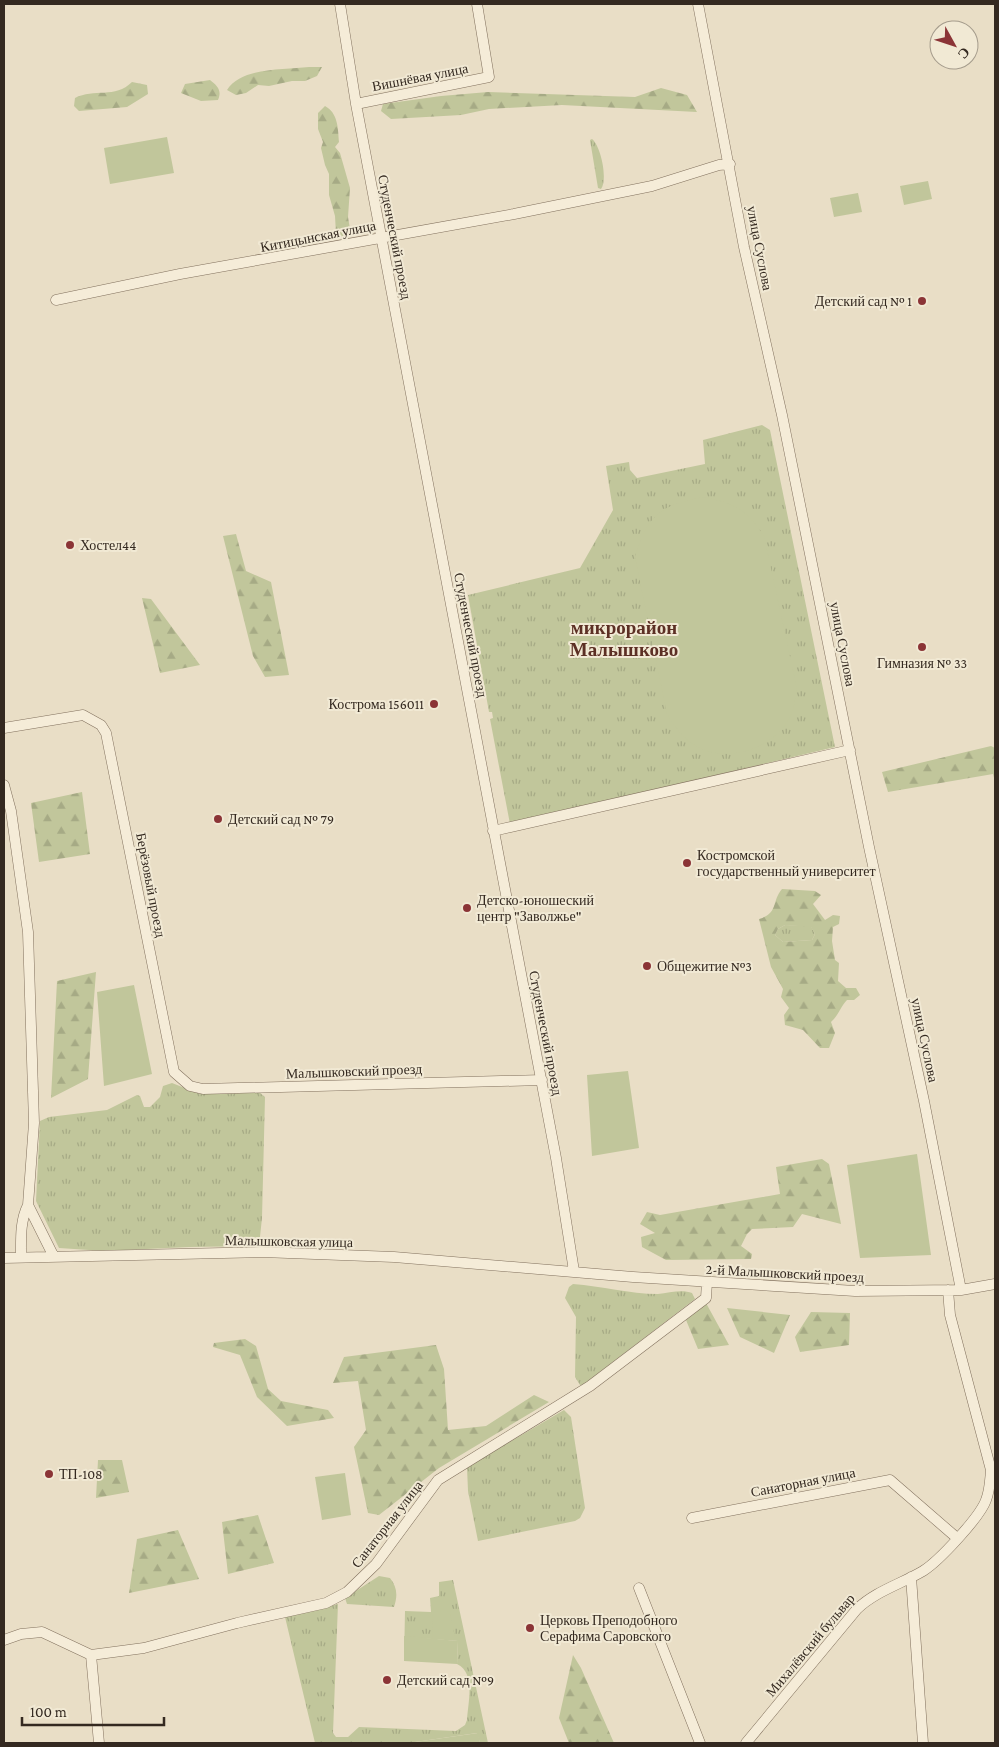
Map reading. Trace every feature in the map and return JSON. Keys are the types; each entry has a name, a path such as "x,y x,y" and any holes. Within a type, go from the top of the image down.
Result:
{"street":[{"name":"Студенческий проезд","path":"340,4 356,104 493,831 542,1080 574,1271"},
{"name":"Вишнёвая улица","path":"356,104 489,77 477,4"},
{"name":"улица Суслова","path":"698,4 730,164 744,248 782,415 961,1290"},
{"name":"Китицынская улица","path":"56,300 180,274 382,238 652,186 730,164"},
{"name":"Берёзовый проезд","path":"4,728 83,715 101,725 106,733 174,1072"},
{"path":"493,831 850,750"},
{"path":"4,786 11,811 28,932 34,1123 28,1205 23,1215 21,1256"},
{"name":"Малышковский проезд","path":"174,1072 190,1086 202,1089 542,1080"},
{"path":"28,1205 53,1255"},
{"name":"Малышковская улица","path":"4,1258 53,1255 262,1252 394,1257 574,1271"},
{"name":"2-й Малышковский проезд","path":"574,1271 707,1282 855,1291 961,1290 995,1284"},
{"name":"Санаторная улица","path":"91,1655 144,1648 237,1623 326,1603 347,1592 384,1555 438,1480 590,1386 706,1298 707,1282"},
{"name":"Михалёвский бульвар","path":"746,1743 858,1609 872,1596 911,1577 934,1562 979,1514 986,1502 990,1488 991,1470 950,1315 948,1290"},
{"name":"Санаторная улица","path":"692,1518 890,1480 957,1538"},
{"path":"911,1577 923,1743"},
{"path":"639,1588 700,1743"},
{"path":"4,1640 21,1634 42,1632 91,1655 99,1743"}],"green space":[{"path":"322,67 317,76 305,81 292,81 269,86 258,85 246,93 236,95 227,90 243,77 253,73"},
{"path":"210,80 215,84 220,94 218,100 201,101 181,93 185,84"},
{"path":"132,82 147,85 148,94 127,107 79,111 74,106 75,98 82,95 112,92"},
{"path":"661,88 687,95 697,112 562,105 489,109 461,115 391,119 381,111 383,104 488,92 635,97"},
{"path":"325,106 335,117 339,142 335,147 340,153 350,188 348,217 351,235 344,239 336,234 335,216 329,195 329,174 321,148 323,142 318,129 318,113"},
{"path":"167,137 174,173 110,184 104,148"},
{"path":"592,139 601,156 604,171 601,189 598,188 590,140"},
{"path":"928,181 932,199 904,205 900,186"},
{"path":"858,193 862,212 834,217 830,198"},
{"path":"762,425 770,430 835,747 510,824 490,719 493,718 492,712 489,712 468,595 580,568 613,510 606,466 629,462 630,470 637,478 705,464 703,440"},
{"path":"704,497 724,502 739,509 752,520 764,536 797,689 792,712 778,734 754,748 728,754 714,753 691,743 667,714 635,557 645,531 658,514 677,504"},
{"path":"236,534 246,571 271,582 289,675 265,677 253,656 223,536"},
{"path":"142,598 151,599 200,665 160,673"},
{"path":"991,746 995,748 995,782 993,774 888,792 882,772"},
{"path":"82,792 90,854 39,862 31,803"},
{"path":"782,889 815,891 821,895 813,904 825,920 833,915 840,916 839,924 833,927 832,941 835,960 839,963 838,981 846,988 856,988 860,995 854,1000 847,1000 831,1022 835,1033 829,1048 820,1048 803,1030 785,1025 784,1015 789,1008 781,997 783,989 771,967 759,919 769,914","holes":["785,925 811,927 815,934 812,940 783,942 775,935 778,929"]},
{"path":"785,925 811,926 815,934 812,940 783,942 775,935 778,929"},
{"path":"96,972 88,1079 51,1098 57,981"},
{"path":"134,985 152,1074 104,1086 97,992"},
{"path":"628,1071 639,1148 592,1156 587,1075"},
{"path":"172,1083 200,1094 260,1093 265,1097 262,1218 259,1246 104,1251 59,1248 36,1201 40,1121 49,1117 107,1110 137,1095 140,1096 144,1107 150,1107 160,1097 163,1086"},
{"path":"917,1154 931,1255 860,1258 847,1165"},
{"path":"822,1159 829,1164 841,1224 802,1214 793,1227 752,1229 741,1246 752,1254 751,1259 666,1260 642,1247 641,1237 655,1233 640,1224 647,1212 660,1215 780,1194 776,1167"},
{"path":"573,1284 647,1294 684,1291 692,1293 695,1299 583,1385 580,1385 575,1377 576,1317 565,1298 569,1287"},
{"path":"706,1303 729,1345 698,1349 686,1320"},
{"path":"727,1308 790,1315 774,1353 740,1337"},
{"path":"811,1312 850,1313 849,1345 800,1352 795,1337"},
{"path":"245,1339 256,1346 268,1389 281,1401 328,1410 334,1418 287,1426 257,1397 240,1355 213,1347 214,1343"},
{"path":"436,1345 444,1369 448,1430 486,1426 534,1395 549,1402 439,1468 379,1515 368,1513 354,1447 366,1430 358,1381 333,1383 344,1357"},
{"path":"564,1410 571,1417 585,1508 580,1518 575,1521 478,1541 468,1491 467,1467"},
{"path":"98,1460 122,1460 129,1492 96,1498"},
{"path":"345,1473 351,1515 322,1520 315,1477"},
{"path":"258,1515 274,1563 228,1574 222,1522"},
{"path":"178,1530 199,1579 129,1593 137,1539"},
{"path":"379,1576 390,1578 394,1585 396,1599 394,1607 347,1604 345,1598"},
{"path":"453,1580 488,1743 480,1743 477,1733 408,1743 315,1743 285,1617 338,1604 333,1733 336,1737 348,1737 359,1727 456,1731 465,1725 467,1720 469,1697 467,1674 457,1664 458,1641 405,1637 404,1661 405,1611 431,1612 430,1598 439,1596 439,1582"},
{"path":"433,1614 450,1614 455,1637 432,1637"},
{"path":"404,1636 458,1641 457,1664 404,1661"},
{"path":"573,1655 581,1668 614,1743 569,1743 559,1718"},
{"path":"478,1733 480,1743 408,1743"}],"place":[{"name":"Детский сад № 1","path":"922,301"},
{"name":"Хостел44","path":"70,545"},
{"name":"Гимназия № 33","path":"922,647"},
{"name":"Кострома 156011","path":"434,704"},
{"name":"Детский сад № 79","path":"218,819"},
{"name":"Костромской государственный университет","path":"687,863"},
{"name":"Детско-юношеский центр \"Заволжье\"","path":"467,908"},
{"name":"Общежитие №3","path":"647,966"},
{"name":"ТП-108","path":"49,1474"},
{"name":"Церковь Преподобного Серафима Саровского","path":"530,1628"},
{"name":"Детский сад №9","path":"387,1680"}],"district":[{"name":"микрорайон Малышково","path":"624,638"}]}
